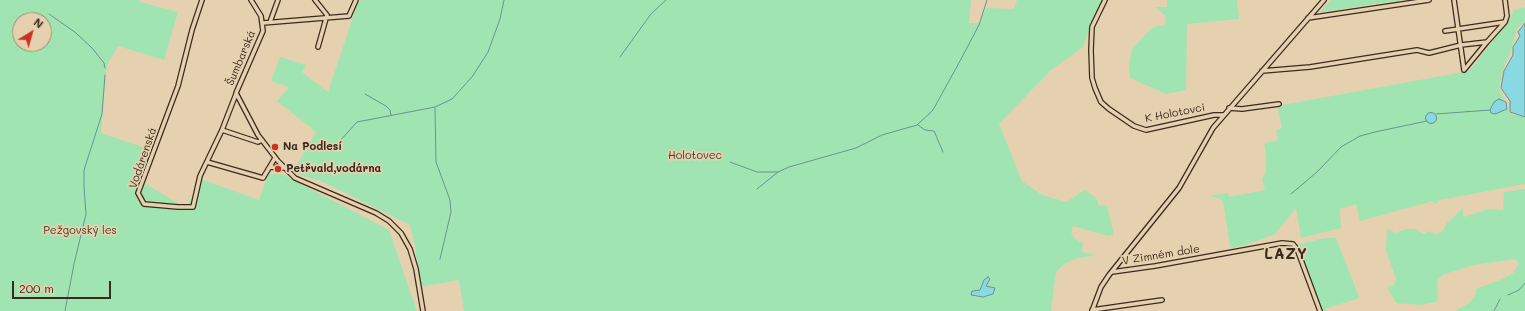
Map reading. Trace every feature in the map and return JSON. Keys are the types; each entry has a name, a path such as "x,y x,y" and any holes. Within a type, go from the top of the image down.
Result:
{"street":[{"name":"Vodárenská","path":"202,0 192,30 178,86 138,193 144,204 193,207 200,176 222,130 236,94"},
{"name":"Šumbarská","path":"251,0 263,23 263,31 236,94 262,140 275,158 295,178 376,213 389,221 401,233 410,249 423,311"},
{"path":"270,22 278,0"},
{"path":"315,0 327,15 318,47"},
{"path":"263,23 349,16 356,0"},
{"name":"K Holotovci","path":"1105,0 1092,27 1092,78 1101,102 1109,110 1134,126 1146,130 1214,115 1223,115"},
{"name":"V Zimném dole","path":"1112,272 1178,188 1213,128 1223,115 1324,0"},
{"path":"1308,18 1429,0"},
{"path":"1454,0 1464,70 1505,22 1507,16 1505,0"},
{"path":"1444,31 1505,22"},
{"path":"1262,71 1310,67 1417,50 1429,53 1487,42"},
{"path":"1229,108 1242,109 1279,104"},
{"path":"222,130 258,142 262,140"},
{"path":"207,162 263,178 275,158"},
{"path":"270,167 285,168"},
{"name":"V Zimném dole","path":"1112,272 1155,266 1282,243 1293,244 1297,249 1320,311"},
{"path":"1112,272 1101,287 1092,310 1162,300"}],"green space":[{"name":"Pežgovský les","path":"0,0 140,0 140,2 178,12 164,60 118,46 107,65 101,133 155,151 144,183 186,208 201,179 259,200 268,174 282,174 389,230 417,311 0,311"},
{"name":"Holotovec","path":"362,0 971,0 969,23 979,23 986,8 1014,9 1017,0 1103,0 1091,24 1083,47 1050,71 999,124 1022,181 1042,195 1066,202 1085,190 1096,198 1099,206 1107,205 1114,235 1108,236 1073,226 1071,233 1075,239 1083,243 1082,252 1093,254 1092,256 1077,258 1064,264 1056,272 1051,311 464,311 459,280 420,287 415,246 410,225 321,181 292,173 316,132 277,101 289,87 271,81 280,57 306,65 302,72 328,92 358,2","holes":["989,282 986,286 993,287 989,296 974,297 973,290 980,290"]},
{"path":"1167,0 1237,0 1239,19 1187,24 1186,90 1166,94 1130,78 1129,63 1132,49 1153,27 1165,25 1166,16 1155,7 1167,7"},
{"path":"1331,0 1404,0 1320,12"},
{"path":"1525,7 1525,21 1517,28 1510,53 1502,72 1499,89 1510,114 1525,117 1525,184 1440,200 1435,204 1433,201 1360,221 1356,204 1340,209 1341,228 1301,238 1296,208 1275,234 1246,245 1230,248 1224,206 1221,199 1209,196 1228,193 1229,197 1265,190 1262,179 1266,172 1266,153 1264,143 1278,141 1276,130 1282,128 1277,106 1469,71 1509,20 1514,10"},
{"path":"1525,189 1525,311 1455,311 1469,303 1476,294 1476,289 1503,279 1513,273 1519,264 1516,259 1473,265 1442,275 1437,281 1438,299 1436,302 1420,305 1396,303 1387,287 1394,285 1396,279 1386,251 1387,228 1395,233 1406,229 1416,229 1423,234 1429,231 1436,235 1443,231 1446,224 1462,209 1464,217 1489,209 1503,210 1504,192"},
{"path":"1326,238 1336,238 1359,297 1357,299 1325,309 1326,311 1321,311 1299,244"}],"water":[{"path":"1525,23 1525,117 1510,112 1510,101 1501,88 1504,71 1513,55 1513,47 1520,36 1518,32"},
{"path":"1499,99 1506,102 1507,109 1495,114 1491,113 1490,110 1494,102"},
{"path":"1429,113 1433,113 1435,114 1435,122 1429,123 1426,120 1426,116"},
{"path":"988,277 990,279 986,286 995,288 993,294 983,297 971,295 972,291 980,290 984,280"}],"waterway":[{"path":"339,142 357,122 435,107 452,99 472,77 488,52 500,19 504,0"},
{"path":"620,57 651,14 666,0"},
{"path":"757,189 778,172 789,167 856,148 882,135 917,125 933,110 979,25 987,0"},
{"path":"52,16 76,33 92,48 104,63 105,68"},
{"path":"65,311 86,214 84,170 102,114 105,75"},
{"path":"365,94 386,106 390,110 391,115"},
{"path":"435,108 436,162 450,200 451,212 440,259"},
{"path":"1436,114 1490,110"},
{"path":"1291,194 1317,172 1341,147 1360,136 1427,121"},
{"path":"918,125 925,130 934,131 943,152"},
{"path":"730,162 757,172 778,172"},
{"path":"1508,295 1519,290 1525,283"},
{"path":"1494,311 1500,299"}],"place":[{"name":"Na Podlesí","path":"275,147"},
{"name":"Petřvald,vodárna","path":"278,169"}],"district":[{"name":"LAZY","path":"1286,254"}]}
